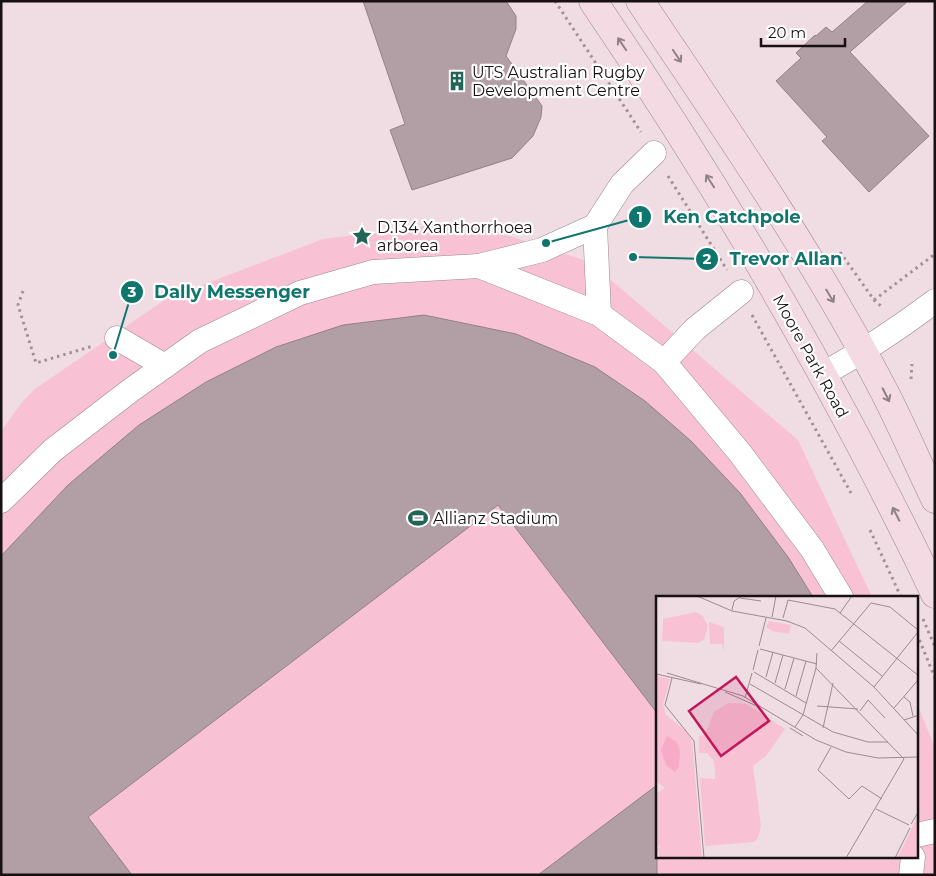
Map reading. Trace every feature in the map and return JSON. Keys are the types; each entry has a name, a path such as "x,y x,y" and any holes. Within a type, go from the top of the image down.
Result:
{"main road":[{"name":"Moore Park Road","path":"593,1 728,209 823,374 918,558 928,604"},
{"path":"640,1 754,169 863,352 935,499"}],"street":[{"path":"1,500 53,450 130,390 200,341 300,293 373,272 478,266 542,250 595,226 622,184 654,153"},
{"path":"595,226 598,314"},
{"path":"478,266 598,314 664,362 752,468 812,549 839,596"},
{"path":"664,362 695,329 740,292"},
{"path":"823,374 863,352 935,301"},
{"path":"117,338 165,366"},
{"path":"918,835 935,831"},
{"path":"911,875 913,858"}],"path":[{"path":"881,306 874,300 935,254"},
{"path":"23,291 18,305 36,363 117,338"},
{"path":"765,338 854,498"},
{"path":"910,381 912,364"},
{"path":"867,523 901,596"},
{"path":"928,604 935,647"},
{"path":"918,636 935,678"}],"shaded area":[{"name":"Allianz Stadium","path":"451,223 491,230 590,262 798,440 872,596 656,596 656,858 918,858 918,706 935,748 935,875 1,875 1,431 23,401 35,389 166,299 323,239"}],"building":[{"name":"UTS Australian Rugby Development Centre","path":"363,1 506,1 516,16 516,29 506,56 542,106 541,117 533,136 512,158 412,190 390,130 405,124"},
{"path":"868,1 908,1 850,52 929,136 869,192 822,141 827,137 776,81 801,58 796,53 815,35 826,27 832,32"},
{"path":"424,315 516,334 595,367 645,401 691,441 740,493 788,557 812,596 656,596 656,712 498,505 88,817 132,875 1,875 1,556 68,485 139,425 206,382 276,347 343,325"},
{"path":"656,786 657,875 538,875"}],"place":[{"name":"UTS Australian Rugby Development Centre","path":"457,81"},
{"name":"D.134 Xanthorrhoea arborea","path":"362,236"},
{"name":"Ken Catchpole","path":"546,243"},
{"name":"Trevor Allan","path":"633,257"},
{"name":"Dally Messenger","path":"113,355"},
{"name":"Allianz Stadium","path":"418,518"}]}
